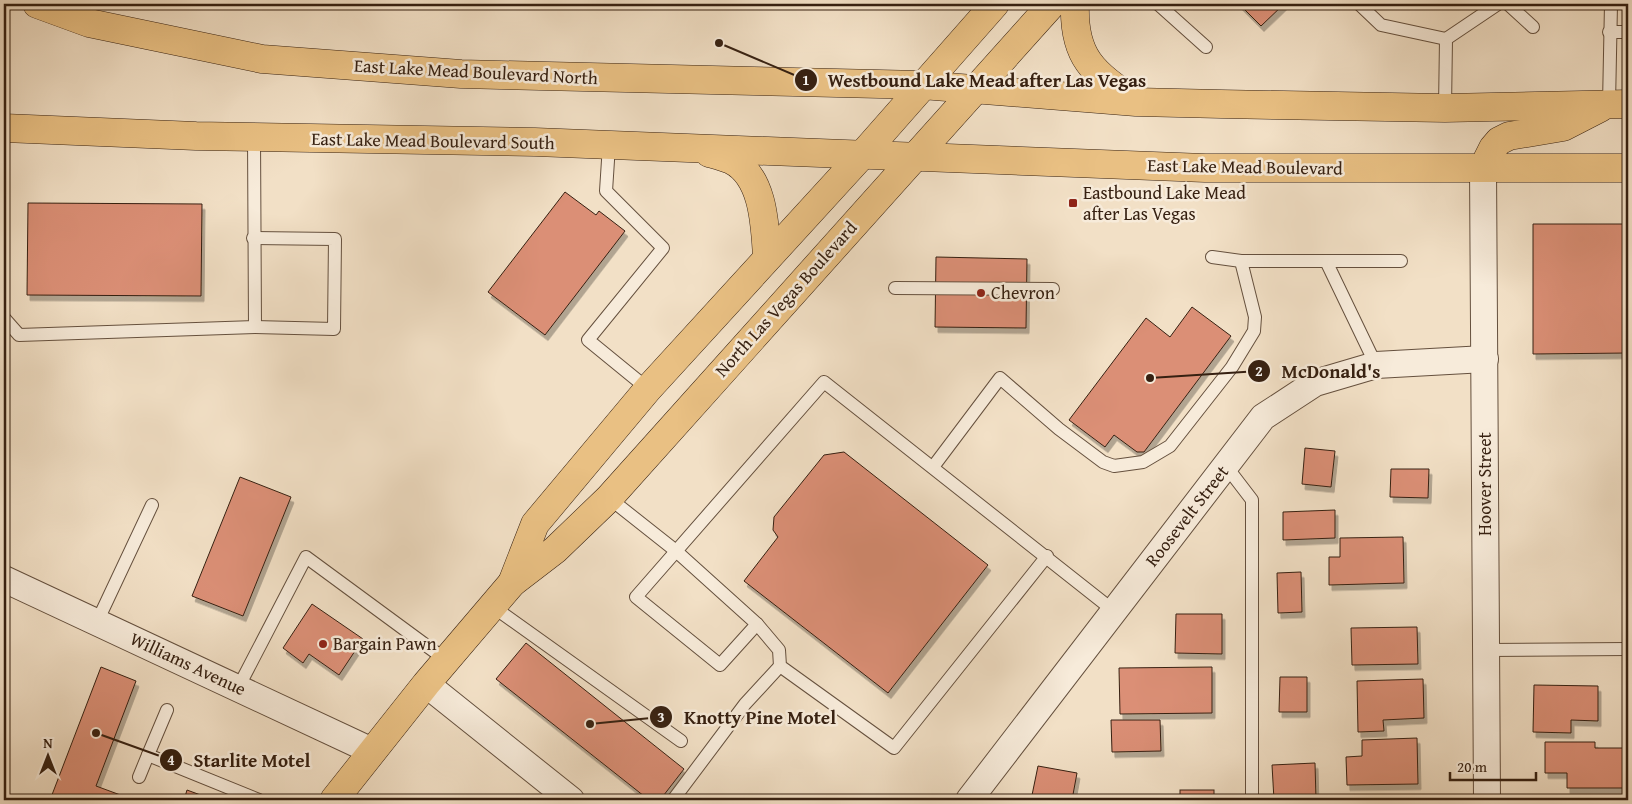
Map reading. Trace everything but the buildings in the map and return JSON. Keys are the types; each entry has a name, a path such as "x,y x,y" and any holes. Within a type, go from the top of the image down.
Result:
{"main road":[{"name":"East Lake Mead Boulevard North","path":"37,4 89,23 262,59 461,74 553,78 922,84"},
{"name":"North Las Vegas Boulevard","path":"512,583 535,524 648,389 862,155 922,84 994,4"},
{"name":"North Las Vegas Boulevard","path":"334,800 426,684 512,583 555,550 609,498 974,88 1052,4"},
{"path":"1075,4 1074,28 1087,60 1104,80 1136,102"},
{"path":"922,84 1136,102 1445,108 1618,104"},
{"path":"1483,168 1493,148 1499,141 1509,136 1563,127 1618,104"},
{"name":"East Lake Mead Boulevard South","path":"4,128 254,137 609,145 862,155"},
{"path":"698,149 732,161 748,176 759,196 764,215 767,257"},
{"name":"East Lake Mead Boulevard","path":"862,155 1205,168 1628,168"}],"street":[{"name":"Hoover Street","path":"1483,168 1487,800"},
{"name":"Roosevelt Street","path":"969,800 1263,417 1315,383 1376,365 1484,359"},
{"name":"Williams Avenue","path":"4,578 372,751"},
{"path":"426,684 571,800"}],"lane":[{"path":"1158,4 1206,47"},
{"path":"1359,4 1381,25 1446,39 1498,4"},
{"path":"1508,4 1533,27"},
{"path":"1610,4 1609,32 1618,104"},
{"path":"1609,32 1628,32"},
{"path":"1445,108 1446,39"},
{"path":"254,137 255,328"},
{"path":"609,145 606,191 663,248 588,340 648,389"},
{"path":"4,318 19,335 255,328 334,329 335,240 254,238"},
{"path":"1212,257 1241,261 1401,261"},
{"path":"933,467 1000,378 1058,429 1103,462 1114,466 1143,462 1170,446 1232,367 1254,331 1255,317 1241,261"},
{"path":"1326,261 1376,365"},
{"path":"895,288 1054,289"},
{"path":"757,624 720,665 636,597 824,382 1114,611"},
{"path":"1226,466 1252,500 1252,800"},
{"path":"609,498 676,551 757,624 779,650 780,666 745,704 673,800"},
{"path":"97,622 152,505"},
{"path":"780,666 894,748 1046,556"},
{"path":"238,688 306,557 446,660"},
{"path":"492,606 681,741"},
{"path":"1486,650 1628,649"},
{"path":"139,778 167,710"},
{"path":"148,755 259,800"}],"place":[{"name":"Westbound Lake Mead after Las Vegas","path":"719,43"},
{"name":"Eastbound Lake Mead after Las Vegas","path":"1073,203"},
{"name":"Chevron","path":"981,293"},
{"name":"McDonald's","path":"1150,378"},
{"name":"Bargain Pawn","path":"323,644"},
{"name":"Knotty Pine Motel","path":"590,724"},
{"name":"Starlite Motel","path":"96,733"}]}
